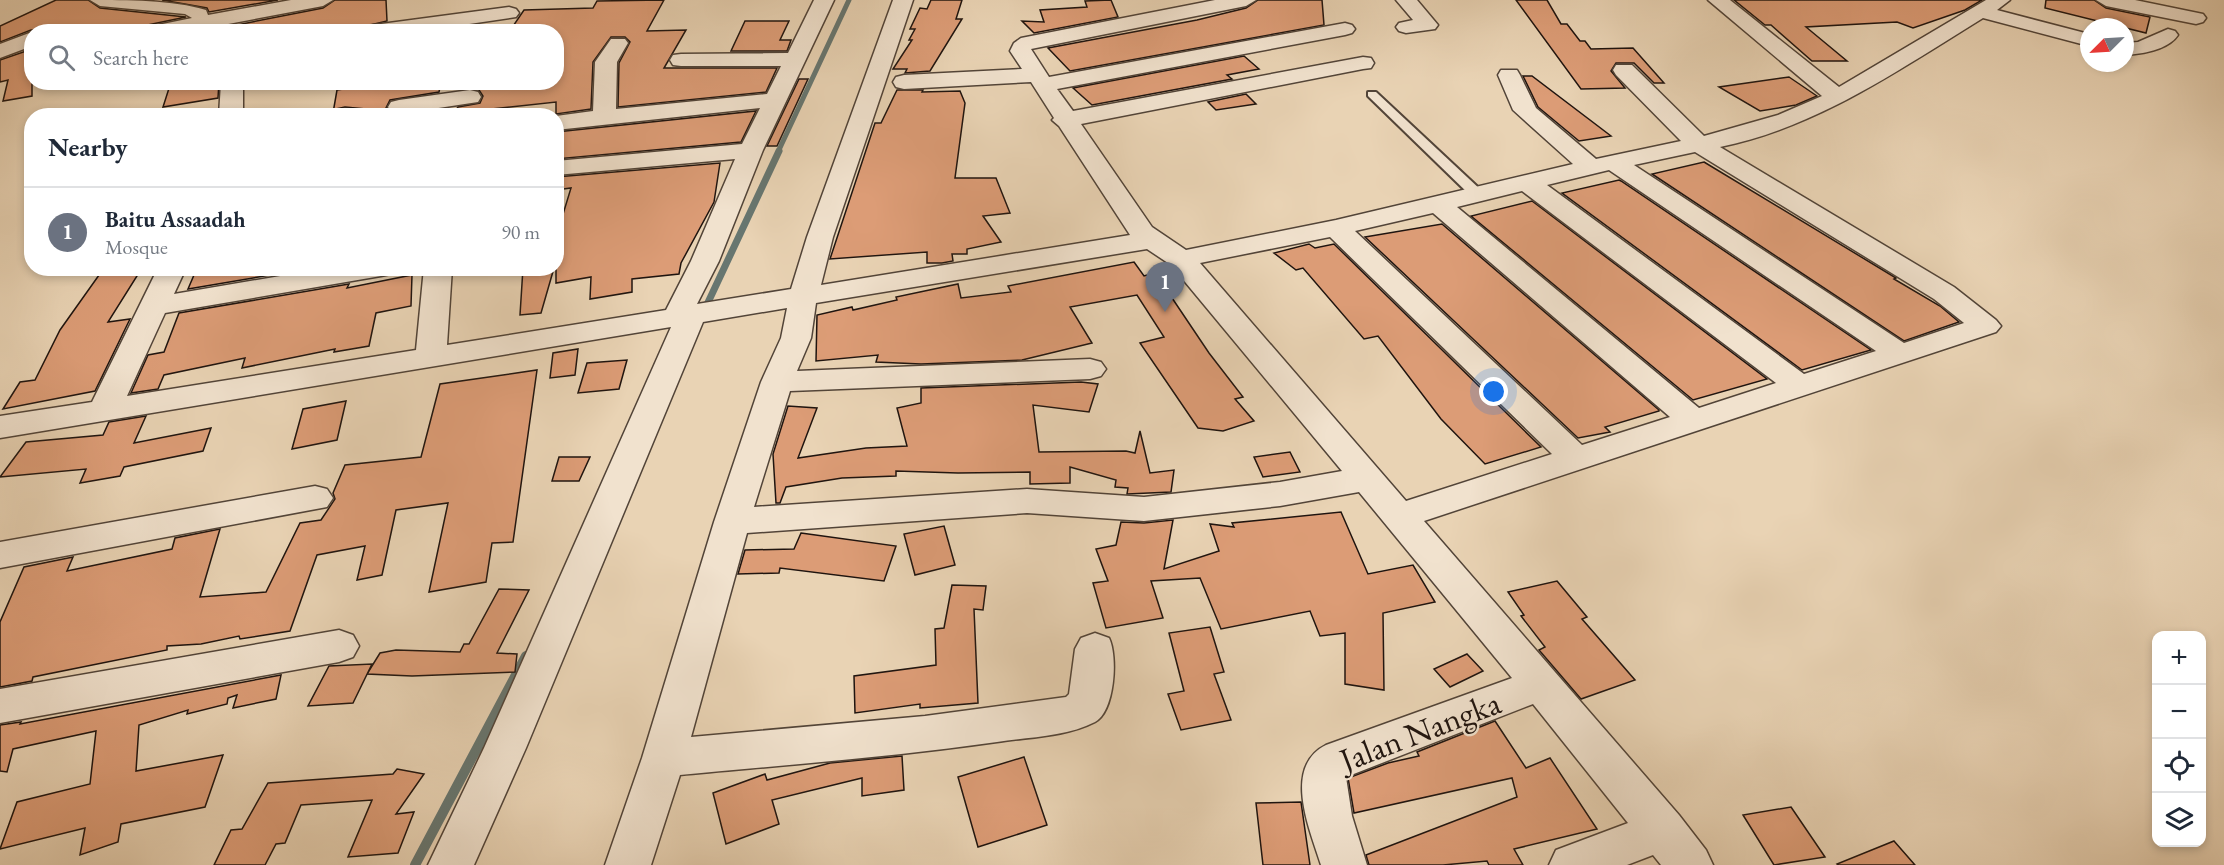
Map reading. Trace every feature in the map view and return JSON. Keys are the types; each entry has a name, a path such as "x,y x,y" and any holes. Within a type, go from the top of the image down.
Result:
{"street":[{"path":"100,0 189,9 204,20"},
{"path":"246,13 268,0"},
{"path":"186,24 323,0"},
{"path":"451,865 506,748 688,316 705,261 751,150 824,0"},
{"path":"628,865 664,758 732,522 777,382 795,338 795,298 824,226 903,0"},
{"path":"1246,0 1168,7 1024,44 1021,51 1142,233 1181,259 1541,684 1690,865"},
{"path":"1406,0 1428,25 1407,27"},
{"path":"1718,0 1838,97"},
{"path":"2106,0 2196,18"},
{"path":"412,24 515,6"},
{"path":"505,24 515,6"},
{"path":"1181,259 1336,228 1526,182 1735,137 1786,120 1838,97 1991,6 2080,37"},
{"path":"904,82 1040,80 1345,29"},
{"path":"0,30 24,32"},
{"path":"2134,48 2142,48 2168,35"},
{"path":"0,52 24,42"},
{"path":"604,117 606,62 618,43"},
{"path":"0,58 24,54"},
{"path":"681,60 795,59"},
{"path":"1065,120 1362,63"},
{"path":"1399,516 1576,458 1696,422 1986,326 1944,293 1698,144 1624,70"},
{"path":"1509,75 1521,105 1528,113 1602,165 1902,355"},
{"path":"231,108 232,90"},
{"path":"399,106 469,98"},
{"path":"564,122 775,100"},
{"path":"564,167 751,150"},
{"path":"1526,182 1801,387"},
{"path":"1438,204 1696,422"},
{"path":"1336,228 1576,458"},
{"path":"0,427 1150,240"},
{"path":"104,410 133,354 168,276"},
{"path":"153,306 333,276"},
{"path":"431,356 437,276"},
{"path":"777,382 1090,369"},
{"path":"732,522 861,511 1027,501 1144,509 1280,494 1366,479"},
{"path":"0,555 315,498"},
{"path":"0,706 339,646"},
{"path":"664,758 925,734 1067,714 1081,709 1089,702 1095,649"},
{"name":"Jalan Nangka","path":"1344,865 1330,815 1323,777 1327,766 1341,758 1541,684"},
{"path":"1572,865 1663,830"}],"lane":[{"path":"1372,94 1477,194"}],"building":[{"path":"56,0 88,0 100,8 186,17 153,24 24,24 24,33 0,42 0,26"},
{"path":"162,0 278,0 209,12 207,8"},
{"path":"335,0 386,0 387,21 374,24 242,24 323,8"},
{"path":"664,0 647,31 686,30 664,68 777,68 766,92 618,107 619,63 630,42 625,37 611,37 593,62 591,109 564,113 564,108 556,108 556,102 500,108 457,108 480,103 483,96 479,90 564,90 564,24 514,24 524,10 593,8 597,1"},
{"path":"931,0 962,0 956,19 962,19 930,71 905,73 907,69 893,69 912,40 909,40 915,29 910,29 920,8 927,9"},
{"path":"1111,0 1118,17 1034,33 1022,21 1044,22 1040,10 1087,7 1085,1"},
{"path":"1258,0 1322,0 1324,25 1070,71 1048,48 1197,20 1246,8"},
{"path":"1516,0 1547,0 1561,24 1567,24 1580,41 1585,41 1591,49 1633,48 1664,83 1654,83 1634,63 1616,63 1611,71 1625,88 1581,89"},
{"path":"1734,0 1982,0 1965,10 1913,28 1897,22 1806,27 1847,61 1812,61 1771,25 1765,25"},
{"path":"2046,0 2094,0 2106,8 2150,17 2146,33 2134,30 2134,18 2085,18 2045,8"},
{"path":"745,21 789,21 780,40 791,40 787,51 731,51"},
{"path":"24,52 24,90 32,90 32,96 3,101 8,80 0,82 0,60"},
{"path":"1244,56 1259,69 1227,75 1232,79 1092,105 1073,88"},
{"path":"1523,76 1532,76 1611,136 1579,141 1538,107"},
{"path":"1789,77 1817,96 1796,105 1760,111 1719,87"},
{"path":"799,79 808,79 777,146 767,146"},
{"path":"168,90 218,90 218,98 163,107"},
{"path":"337,90 439,90 439,92 390,100 386,108 334,108"},
{"path":"897,90 960,91 965,103 955,178 996,178 1010,213 983,216 1001,242 967,249 967,254 952,254 953,261 942,263 927,263 927,252 830,259 875,123 881,123"},
{"path":"1246,94 1256,104 1216,110 1208,102"},
{"path":"756,111 741,142 564,158 564,131"},
{"path":"1704,162 1896,278 1894,279 1940,306 1959,322 1904,341 1652,174"},
{"path":"720,163 714,202 681,263 679,274 632,279 632,292 590,299 591,277 556,283 556,276 564,276 564,211 571,188 564,189 564,176"},
{"path":"1619,180 1871,350 1802,370 1562,193"},
{"path":"1532,201 1767,379 1693,400 1471,216"},
{"path":"1442,224 1659,411 1605,427 1610,432 1578,438 1365,237"},
{"path":"1309,244 1315,248 1334,244 1541,447 1485,464 1441,419 1378,336 1364,339 1303,268 1296,270 1274,253"},
{"path":"1134,262 1144,276 1154,273 1164,286 1209,353 1243,397 1235,399 1254,421 1223,431 1198,428 1140,343 1164,337 1137,295 1070,307 1092,343 1022,360 921,364 876,362 878,355 816,361 817,315 852,307 853,310 897,300 896,297 958,284 961,298 1011,292 1008,286"},
{"path":"98,276 137,276 108,322 130,319 95,391 3,409 20,382 35,380 60,330"},
{"path":"194,276 264,276 188,289"},
{"path":"412,276 411,306 376,313 369,346 334,352 335,349 242,368 245,358 164,375 158,389 131,393 148,355 164,352 179,313 349,284 347,288"},
{"path":"522,276 552,276 541,313 520,315"},
{"path":"578,349 575,375 550,378 553,353"},
{"path":"627,360 619,389 578,393 587,363"},
{"path":"537,370 513,542 492,543 486,582 429,592 448,503 396,510 382,575 357,580 365,546 317,555 290,631 240,639 239,636 201,644 167,646 167,650 33,677 32,681 0,687 0,622 24,567 73,557 67,571 172,549 175,538 220,529 200,597 266,592 300,523 321,520 335,499 333,493 345,465 421,457 440,384"},
{"path":"1081,382 1098,384 1089,412 1033,405 1039,452 1126,451 1135,453 1140,431 1150,473 1174,470 1171,492 1127,494 1128,488 1115,487 1116,480 1070,467 1070,483 1030,484 1030,472 896,471 896,476 842,478 786,487 780,503 776,503 773,454 788,406 817,408 798,458 866,448 907,446 897,408 921,403 921,388"},
{"path":"346,401 337,440 292,449 303,409"},
{"path":"146,416 134,443 211,428 203,451 124,467 120,476 80,483 86,469 0,477 26,442 103,435 109,422"},
{"path":"1290,452 1300,472 1263,477 1254,457"},
{"path":"559,457 590,457 579,481 552,481"},
{"path":"1341,512 1368,574 1413,565 1435,602 1383,613 1384,690 1345,684 1345,633 1320,636 1310,611 1221,629 1200,578 1151,581 1163,618 1106,628 1093,583 1108,581 1096,549 1116,545 1121,522 1144,523 1173,520 1164,569 1219,551 1210,524 1234,527 1232,523"},
{"path":"944,526 955,565 915,575 904,534"},
{"path":"801,533 896,546 884,581 780,568 779,573 738,574 745,550 794,549"},
{"path":"1557,581 1587,617 1582,619 1635,680 1581,699 1539,650 1545,647 1521,616 1524,615 1508,592"},
{"path":"952,585 986,586 983,610 974,609 978,703 920,708 920,704 855,713 854,676 936,665 935,629 944,628"},
{"path":"499,589 529,590 497,653 517,654 515,672 412,676 367,674 380,653 396,650 460,652 464,644 469,644"},
{"path":"1210,627 1224,672 1214,674 1231,720 1181,730 1168,694 1184,691 1169,633"},
{"path":"1467,654 1483,671 1450,687 1434,669"},
{"path":"372,664 353,703 308,706 329,666"},
{"path":"281,675 276,699 233,708 237,695 228,698 227,704 187,714 188,710 139,725 136,771 223,755 205,807 121,824 118,842 80,855 85,828 0,849 17,802 90,784 96,731 13,749 7,772 0,771 0,725 21,722 20,724"},
{"path":"1495,721 1526,768 1550,758 1597,829 1514,849 1523,865 1489,865 1487,861 1443,865 1369,865 1366,855 1517,797 1512,778 1354,813 1348,778 1388,763 1419,756 1417,752"},
{"path":"902,756 904,790 862,796 862,778 772,800 779,824 726,844 713,793 765,774 767,780 830,763"},
{"path":"1024,757 1047,825 978,847 958,777"},
{"path":"397,769 424,774 396,814 414,812 398,853 348,857 372,800 301,805 285,843 276,844 265,865 214,865 231,830 242,829 268,783 393,774"},
{"path":"1301,802 1310,865 1263,865 1256,803"},
{"path":"1791,807 1825,857 1774,865 1743,815"},
{"path":"1894,841 1915,865 1837,864"}],"waterway":[{"path":"778,152 849,0"},
{"path":"704,311 779,151"},
{"path":"415,865 526,656"}],"place":[{"name":"Baitu Assaadah","path":"1165,312"}]}
